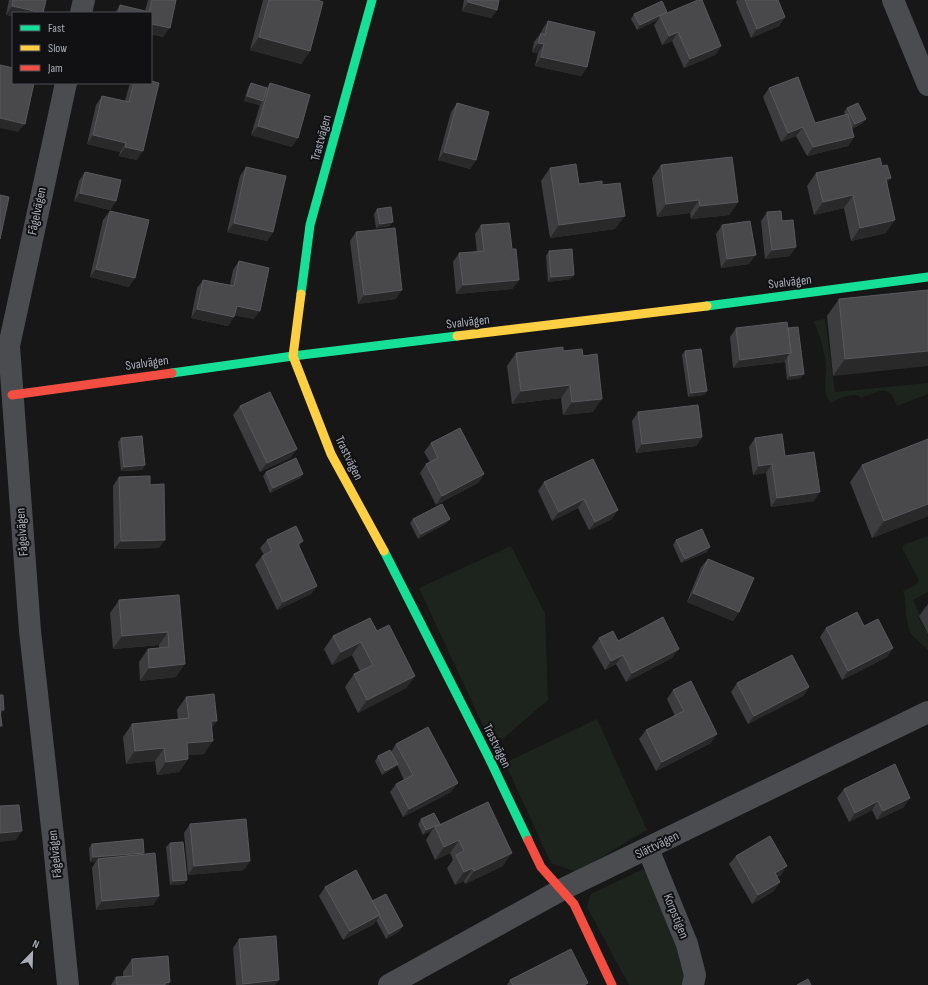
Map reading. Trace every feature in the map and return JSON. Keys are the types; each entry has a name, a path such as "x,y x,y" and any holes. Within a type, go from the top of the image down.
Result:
{"street":[{"path":"81,12 84,0"},
{"name":"Trastvägen","path":"372,0 310,225 293,356 331,454 399,579 489,758 541,866 561,890"},
{"path":"893,0 928,85"},
{"name":"Fågelvägen","path":"66,84 9,346 30,631 68,985"},
{"name":"Svalvägen","path":"12,395 293,356 928,277"},
{"name":"Slättvägen","path":"389,985 561,890 928,712"},
{"name":"Korpstigen","path":"648,849 687,944 696,975 693,985"},
{"path":"561,890 574,904 612,985"}],"shaded area":[{"path":"825,319 835,392 928,383 928,394 897,406 891,394 887,391 878,392 861,398 856,395 845,396 832,403 826,392 825,358 814,321"},
{"path":"928,536 928,592 913,600 920,615 918,616 928,635 928,650 914,637 908,627 903,591 916,585 919,580 902,548 905,544"},
{"path":"511,546 545,614 548,700 493,747 419,588"},
{"path":"597,719 647,830 576,872 551,863 505,763"},
{"path":"643,869 656,883 689,973 684,985 629,985 587,907 591,894"}],"building":[{"path":"13,0 46,0 43,12 12,6"},
{"path":"152,0 176,0 170,28 152,24 152,12 149,12"},
{"path":"269,0 317,0 323,2 310,51 259,37"},
{"path":"468,0 499,0 497,10 468,2"},
{"path":"698,0 702,0 721,46 690,59 678,32 669,36 660,16"},
{"path":"745,0 778,0 785,17 757,29"},
{"path":"662,1 667,12 640,25 634,14"},
{"path":"120,5 149,12 119,12"},
{"path":"548,21 595,32 587,67 541,57 544,44 538,43 541,33 545,35"},
{"path":"0,65 12,68 12,84 34,84 25,124 0,118"},
{"path":"798,77 815,123 848,114 854,137 813,147 803,127 788,133 769,88"},
{"path":"152,81 159,83 143,151 125,147 126,143 93,135 102,96 129,102 134,84 152,84"},
{"path":"251,83 267,88 263,101 247,96"},
{"path":"270,83 310,95 298,138 258,126"},
{"path":"457,103 489,112 476,160 444,152"},
{"path":"858,103 866,119 855,124 847,108"},
{"path":"732,157 738,202 700,206 699,200 666,204 661,165"},
{"path":"880,158 882,166 887,165 891,178 886,179 895,220 860,228 853,195 823,202 816,173"},
{"path":"576,164 579,184 602,181 602,185 620,183 625,216 559,225 550,168"},
{"path":"246,167 286,176 273,232 234,223"},
{"path":"85,172 121,180 116,201 80,193"},
{"path":"0,195 9,197 0,239"},
{"path":"391,207 393,222 380,224 377,209"},
{"path":"110,211 149,220 135,278 96,269"},
{"path":"781,211 782,221 793,220 796,247 772,250 767,212"},
{"path":"750,221 756,255 727,259 722,225"},
{"path":"509,223 512,249 516,249 519,280 463,285 459,253 484,251 481,225"},
{"path":"395,228 402,290 364,295 356,232"},
{"path":"572,249 574,275 551,277 549,251"},
{"path":"239,261 269,268 260,311 237,306 234,317 197,309 203,280 234,286"},
{"path":"928,290 928,351 845,359 839,299"},
{"path":"787,322 791,353 740,360 736,328"},
{"path":"798,327 804,374 790,376 788,357 791,353 788,328"},
{"path":"563,347 563,351 582,349 583,356 597,354 602,399 572,402 570,385 521,391 516,353"},
{"path":"701,349 707,391 691,393 685,351"},
{"path":"270,392 297,449 267,463 240,406"},
{"path":"698,405 702,437 642,444 638,412"},
{"path":"460,428 484,474 442,496 426,464 438,458 431,443"},
{"path":"782,434 785,456 814,452 820,492 777,498 772,464 759,466 755,438"},
{"path":"142,436 145,465 124,467 121,438"},
{"path":"928,439 928,504 884,521 862,465"},
{"path":"296,458 303,474 273,488 266,472"},
{"path":"593,459 618,510 595,522 584,499 559,512 544,482"},
{"path":"150,476 150,485 164,484 165,540 121,541 119,477"},
{"path":"442,504 450,519 421,534 413,519"},
{"path":"296,526 303,541 298,544 317,586 283,602 262,556 272,551 267,540"},
{"path":"702,529 710,547 685,559 676,540"},
{"path":"708,559 754,578 739,612 693,593"},
{"path":"179,595 185,664 149,668 148,649 169,647 168,632 122,636 119,600"},
{"path":"857,612 864,626 878,619 893,648 848,671 826,628"},
{"path":"663,617 679,649 632,673 623,655 611,661 599,638 613,631 618,641"},
{"path":"370,618 377,631 389,625 415,676 367,700 354,674 373,665 361,642 341,652 333,636"},
{"path":"792,655 809,687 754,716 737,683"},
{"path":"691,681 717,734 662,762 646,730 684,711 673,690"},
{"path":"214,694 217,721 211,721 213,741 187,743 188,759 166,762 164,748 135,751 132,724 189,718 186,697"},
{"path":"0,695 3,695 4,710 0,710"},
{"path":"0,710 2,726 0,726"},
{"path":"428,727 458,783 409,809 396,784 413,775 396,744"},
{"path":"390,750 398,764 385,771 378,756"},
{"path":"895,764 910,798 883,811 878,801 855,813 844,789"},
{"path":"488,802 512,853 474,871 473,868 464,872 456,855 464,851 459,840 444,847 435,827"},
{"path":"19,805 22,831 0,833 0,806"},
{"path":"434,813 440,824 426,830 421,819"},
{"path":"246,819 250,861 194,866 190,824"},
{"path":"770,836 787,866 775,873 780,882 758,895 736,856"},
{"path":"143,839 144,853 93,857 92,844"},
{"path":"183,842 187,880 173,881 170,843"},
{"path":"155,853 159,896 102,901 98,859"},
{"path":"356,870 380,915 350,931 325,887"},
{"path":"386,894 403,926 389,934 372,901"},
{"path":"276,936 279,980 243,984 239,939"},
{"path":"571,949 588,983 584,985 513,985 510,980"},
{"path":"168,956 170,982 165,983 165,985 117,985 116,977 133,976 132,959"},
{"path":"808,979 811,985 797,985"}],"traffic: fast":[{"path":"301,294 310,225 372,0"},
{"path":"707,306 928,277"},
{"path":"172,373 293,356 457,336"},
{"path":"384,551 489,758 528,840"}],"traffic: slow":[{"path":"301,294 293,356 331,454 384,551"},
{"path":"457,336 707,306"}],"traffic: jam":[{"path":"12,395 172,373"},
{"path":"528,840 541,867 574,904 612,985"}]}
